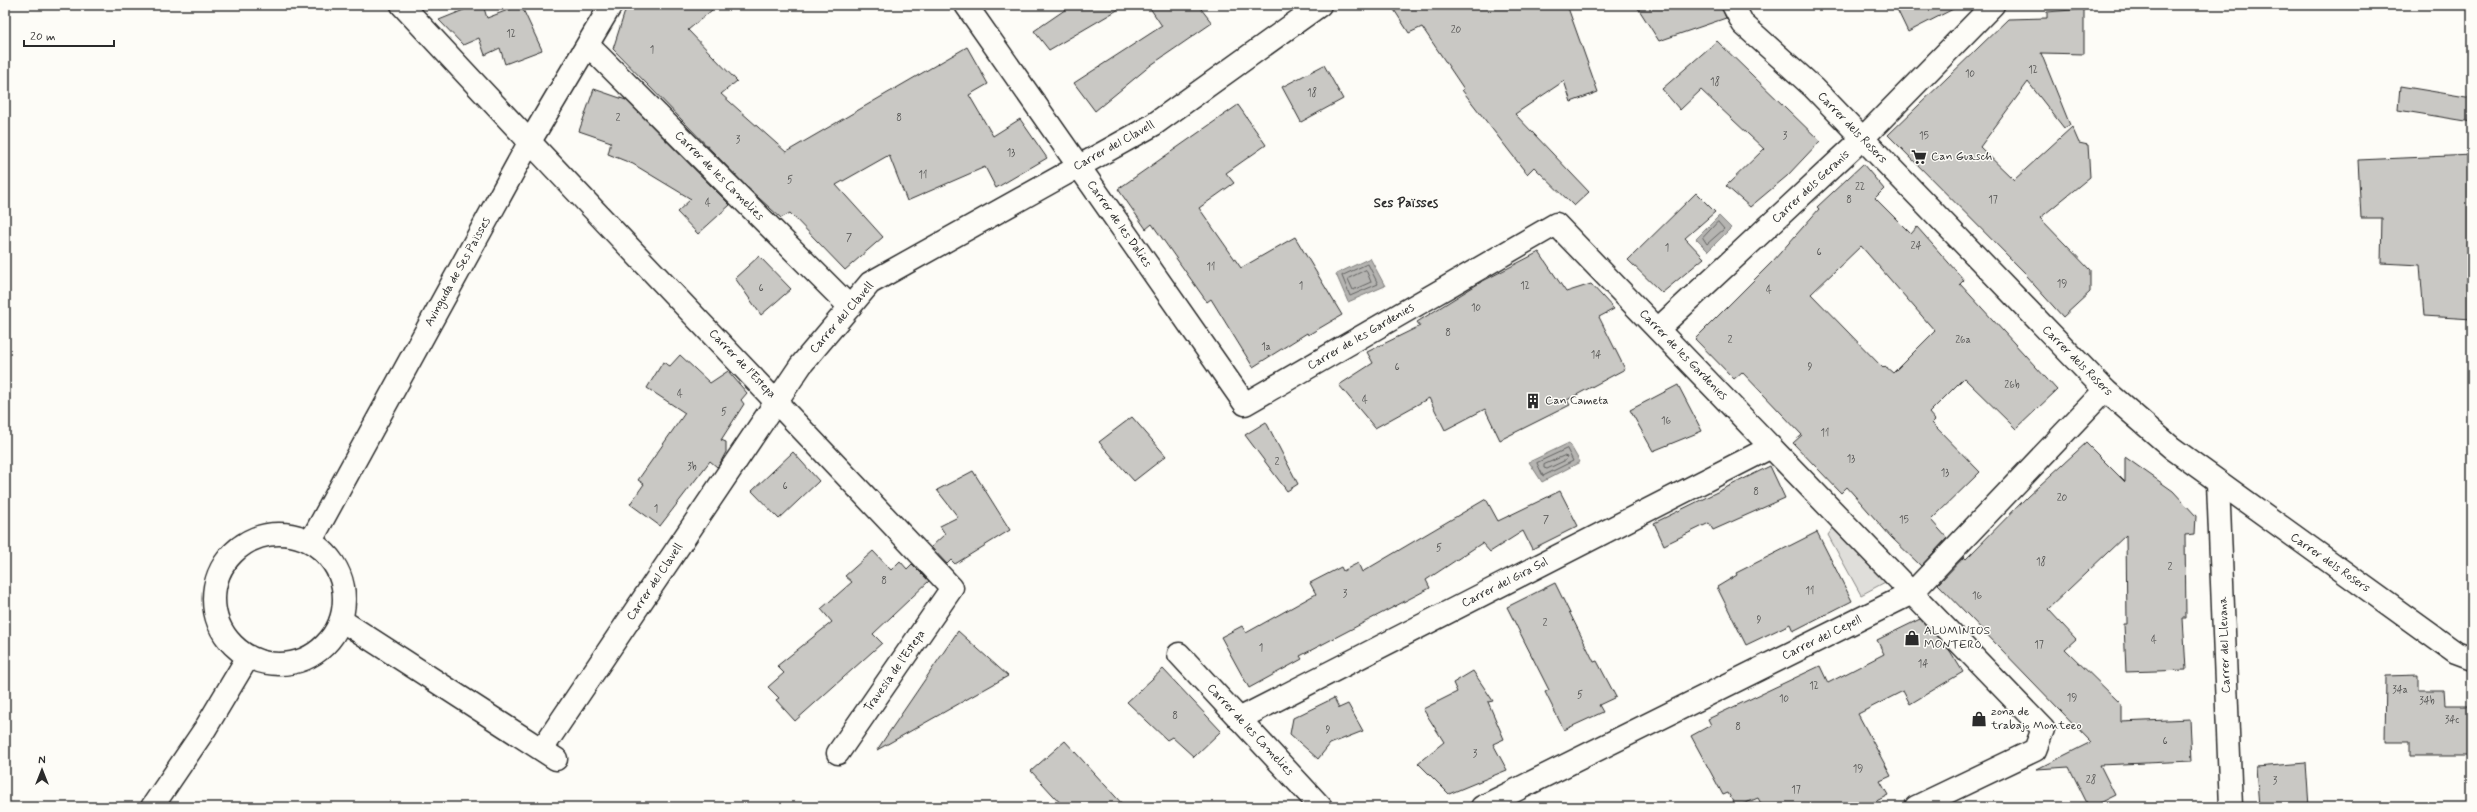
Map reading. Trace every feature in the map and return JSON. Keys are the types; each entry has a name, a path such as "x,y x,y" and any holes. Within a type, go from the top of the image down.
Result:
{"street":[{"name":"Carrer de l'Estepa","path":"402,5 529,143 777,401 952,588"},
{"name":"Avinguda de Ses Païsses","path":"311,541 529,143 611,5"},
{"name":"Carrer de les Dalies","path":"966,5 1245,404"},
{"name":"Carrer del Clavell","path":"342,620 549,754 801,365 870,284 1153,125 1320,5"},
{"name":"Carrer dels Rosers","path":"1733,5 1743,24 1814,88 2104,390 2172,448 2218,483 2456,653 2472,659"},
{"name":"Carrer dels Geranis","path":"1658,329 1862,139 1994,5"},
{"name":"Carrer de les Camelies","path":"588,45 850,307"},
{"name":"Carrer de les Gardenies","path":"1245,404 1556,224 2043,729 2035,750 1917,807"},
{"name":"Carrer del Cepell","path":"1482,807 1912,593 2104,390"},
{"name":"Carrer del Gira Sol","path":"1239,719 1771,447"},
{"name":"Carrer del Llevana","path":"2218,483 2231,807"},
{"path":"289,534 311,541 329,556 340,575 345,597 342,620 331,640 314,655 293,663 270,664 248,657 230,643 218,624 213,601 217,579 227,558 244,543 266,535 289,534"},
{"name":"Travesia de l'Estepa","path":"838,753 952,588"},
{"name":"Carrer de les Camelies","path":"1179,654 1321,807"},
{"path":"152,807 205,729 248,657"}],"shaded area":[{"path":"1837,523 1889,580 1861,595 1828,535"}],"water":[{"path":"1719,216 1731,228 1708,251 1696,239"},
{"path":"1370,258 1385,286 1348,302 1336,274"},
{"path":"1569,443 1580,462 1542,482 1529,462"}],"building":[{"path":"476,5 483,5 487,18 521,5 542,50 505,64 500,48 485,55 479,38 463,45 439,20"},
{"path":"627,5 718,5 688,30 737,81 721,94 786,152 967,47 988,84 969,95 993,136 1020,119 1047,158 996,188 985,167 907,201 889,155 836,185 883,237 845,270 790,213 781,218 749,189 613,49"},
{"path":"1072,5 1126,5 1049,50 1034,31"},
{"path":"1148,5 1198,5 1212,23 1151,65 1095,111 1074,83 1162,26"},
{"path":"1391,5 1567,5 1598,92 1571,102 1564,81 1515,114 1589,192 1574,206 1534,167 1527,174 1462,90 1464,89 1422,27 1409,33"},
{"path":"1636,5 1721,5 1726,18 1659,41"},
{"path":"1895,5 1961,5 1908,32"},
{"path":"2084,9 2084,54 2041,53 2070,125 2064,128 2028,82 1980,147 2014,180 2072,127 2079,143 2088,145 2090,177 2040,218 2090,270 2090,292 2063,317 2026,276 2027,275 1888,135 2008,19 2047,18 2047,12"},
{"path":"1717,41 1820,141 1787,176 1750,207 1726,186 1764,149 1701,90 1680,110 1662,89"},
{"path":"1324,65 1343,99 1301,122 1282,87"},
{"path":"2400,86 2472,98 2472,122 2398,110"},
{"path":"594,89 626,100 730,205 698,234 677,212 691,199 633,164 608,154 611,142 579,131"},
{"path":"1238,105 1266,145 1226,173 1234,183 1199,208 1241,268 1295,237 1342,315 1308,335 1307,333 1253,367 1211,299 1207,302 1152,224 1146,229 1118,189"},
{"path":"2472,155 2472,319 2424,316 2420,265 2381,263 2382,218 2361,218 2358,160"},
{"path":"1863,164 1884,189 1875,198 1911,234 1917,227 1964,280 1960,284 2057,390 2016,429 1964,378 1929,413 1935,420 1932,423 1980,472 1931,520 1947,538 1921,566 1891,537 1847,487 1841,493 1793,443 1802,435 1742,372 1734,379 1695,339 1773,261 1819,209 1817,207","holes":["1861,246 1935,331 1893,373 1885,366 1883,368 1811,294"]},
{"path":"1696,193 1715,212 1685,238 1704,258 1662,293 1628,260"},
{"path":"1539,252 1566,292 1591,284 1614,309 1599,317 1625,369 1567,400 1570,405 1500,440 1485,409 1445,430 1429,398 1375,428 1339,385 1373,363 1367,352 1420,326 1417,322 1481,282"},
{"path":"759,256 791,289 761,315 735,278"},
{"path":"680,355 710,383 728,371 747,393 741,400 744,404 721,440 726,442 726,452 719,465 717,467 710,461 660,526 630,504 644,484 638,480 685,413 647,388 663,362 670,366"},
{"path":"1678,385 1702,431 1653,451 1630,410"},
{"path":"1132,417 1166,456 1134,481 1099,442"},
{"path":"1266,422 1298,484 1287,491 1245,435"},
{"path":"2086,443 2125,482 2125,457 2173,491 2196,516 2195,534 2185,535 2186,618 2183,618 2186,670 2126,672 2124,624 2127,624 2126,535 2048,609 2076,639 2065,649 2121,704 2121,722 2190,719 2192,761 2100,765 2115,795 2091,807 2089,807 2069,767 2037,769 2091,742 1938,584 1964,557 1966,559 2028,496"},
{"path":"793,452 819,481 779,519 752,491"},
{"path":"1770,466 1785,498 1713,530 1709,523 1664,545 1654,523"},
{"path":"973,471 1010,530 955,564 951,560 947,564 931,547 945,534 940,526 958,517 937,490"},
{"path":"1560,491 1578,526 1532,549 1523,531 1490,552 1482,543 1426,580 1430,588 1300,656 1302,659 1249,688 1221,637 1242,626 1246,633 1316,594 1310,583 1341,567 1343,571 1358,563 1362,572 1486,499 1498,521"},
{"path":"1817,532 1852,601 1793,631 1790,624 1746,645 1717,587 1737,575 1736,573"},
{"path":"873,551 891,570 900,561 907,569 912,564 929,581 873,634 882,643 795,721 776,700 779,698 768,687 784,673 777,666 832,622 821,609 852,582 845,576"},
{"path":"1555,583 1594,662 1597,661 1616,697 1599,705 1603,712 1564,730 1545,692 1549,690 1507,607"},
{"path":"1920,619 1950,651 1963,672 1910,704 1903,691 1858,714 1891,776 1880,781 1888,795 1865,807 1763,807 1758,798 1736,807 1728,793 1723,795 1691,736 1711,725 1708,719 1820,666 1828,683 1884,654 1877,640"},
{"path":"958,631 1008,676 877,750"},
{"path":"1163,669 1221,731 1194,757 1172,737 1167,740 1127,702"},
{"path":"1473,671 1493,701 1488,702 1504,739 1493,744 1507,770 1449,794 1418,763 1444,742 1423,709 1457,692 1453,683"},
{"path":"2418,675 2418,690 2444,690 2445,705 2470,705 2472,756 2410,756 2410,742 2385,742 2386,676"},
{"path":"1334,698 1339,708 1348,704 1363,731 1330,744 1318,759 1290,734 1293,718"},
{"path":"1065,741 1125,807 1064,807 1031,771"},
{"path":"2306,763 2309,807 2259,807 2256,767"}],"place":[{"name":"Can Guasch","path":"1919,157"},
{"name":"Can Cameta","path":"1533,401"},
{"name":"ALUMINIOS MONTERO","path":"1912,638"},
{"name":"zona de trabajo Monteeo","path":"1979,719"}],"district":[{"name":"Ses Païsses","path":"1406,203"}]}
